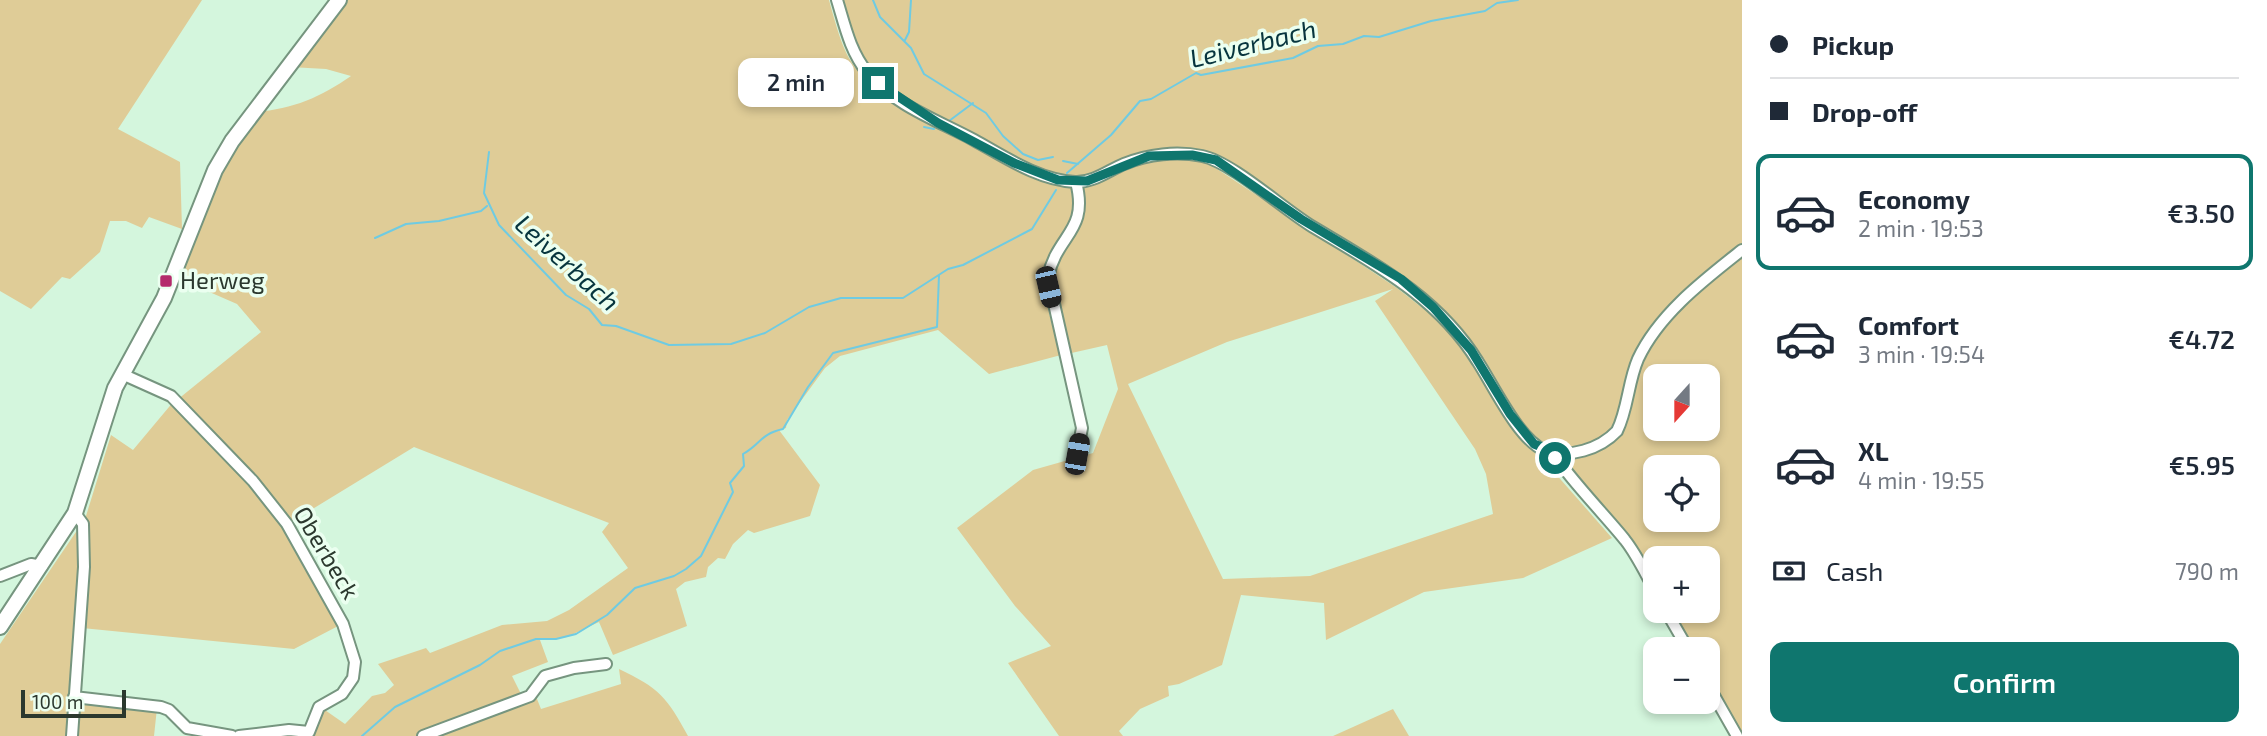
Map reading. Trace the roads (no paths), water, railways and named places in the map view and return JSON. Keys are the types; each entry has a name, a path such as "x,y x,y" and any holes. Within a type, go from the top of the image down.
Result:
{"main road":[{"path":"0,627 75,513 109,405 122,374 164,298 215,170 232,142 339,0"}],"street":[{"path":"837,0 855,54 869,74 893,96 1014,163 1051,177 1076,182 1087,181 1127,163 1159,155 1204,156 1230,167 1301,219 1401,279 1433,307 1471,350 1510,414 1534,444 1554,452 1590,449 1608,440 1617,431 1637,361 1650,339 1703,282 1742,250"},
{"path":"1076,182 1081,200 1080,216 1050,266 1048,287 1082,428 1077,454"},
{"name":"Oberbeck","path":"122,374 171,396 253,481 287,524 343,624 355,662 353,678 342,694 319,707 310,734 289,730 239,736"},
{"path":"1554,452 1558,462 1582,486 1628,543 1643,569"},
{"path":"72,736 84,567 83,524 75,513"},
{"path":"0,576 31,565 42,566"},
{"path":"423,736 530,696 545,676 574,667 606,664"},
{"path":"75,696 161,707 169,710 187,728 232,736"},
{"path":"1720,706 1737,736"}],"waterway":[{"path":"873,0 880,17 911,48 924,74 986,113 1003,136 1023,154 1038,160 1053,157"},
{"path":"905,40 909,32 911,0"},
{"name":"Leiverbach","path":"1067,173 1111,135 1140,101 1151,99 1196,73 1201,75 1293,58 1318,46 1343,44 1364,36 1379,37 1431,21 1485,11 1497,3 1518,0"},
{"path":"949,121 973,103"},
{"path":"924,127 934,129"},
{"name":"Leiverbach","path":"489,152 484,193 499,225 566,295 589,309 602,325 616,326 669,345 731,344 765,333 809,307 841,298 903,298 948,269 963,265 1032,229 1056,190"},
{"path":"1063,161 1078,164"},
{"path":"375,238 406,224 439,221 481,211 487,206"},
{"path":"362,736 395,707 480,665 500,651 536,639 556,639 576,634 607,615 635,588 674,576 686,569 701,556 733,492 730,483 744,466 743,454 765,436 783,429 808,387 833,353 937,327 939,275"}],"place":[{"name":"Herweg","path":"166,281"}]}
